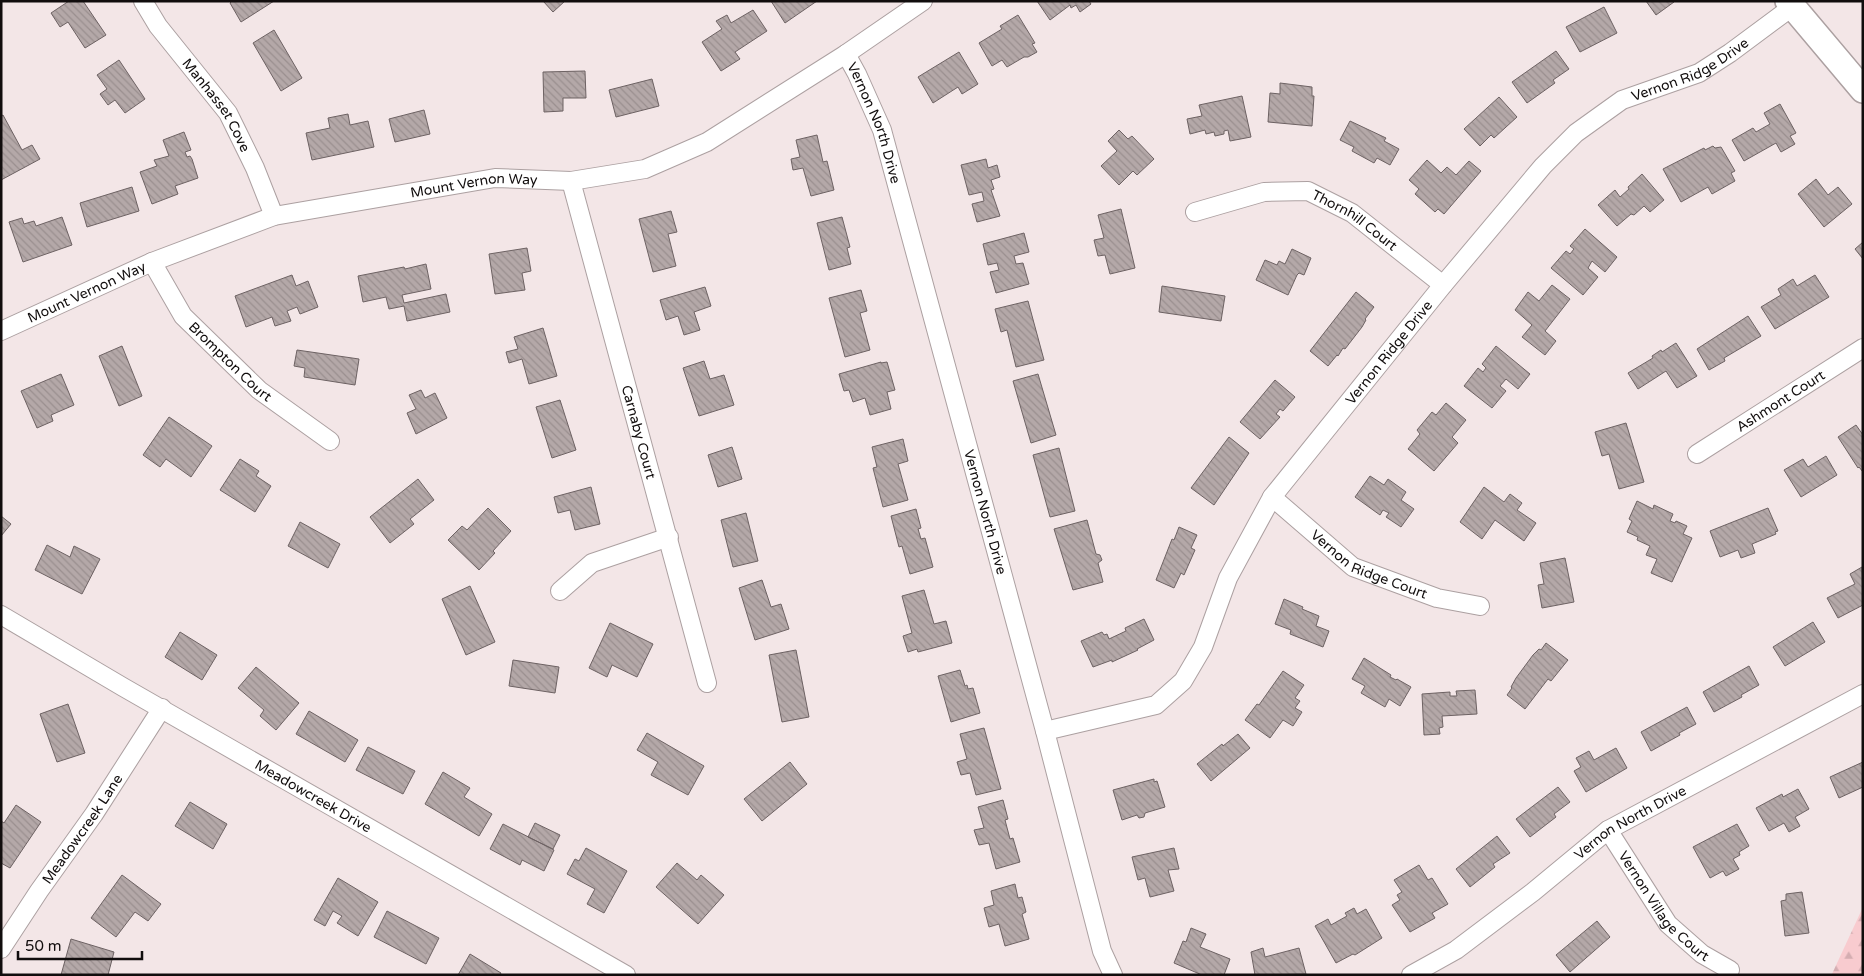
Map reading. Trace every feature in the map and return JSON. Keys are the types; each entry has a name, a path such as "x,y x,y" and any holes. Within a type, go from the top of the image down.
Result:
{"main road":[{"path":"1790,4 1863,90"}],"street":[{"name":"Manhasset Cove","path":"143,1 158,26 228,113 255,168 274,216"},
{"name":"Mount Vernon Way","path":"1,331 152,262 274,216 495,178 571,181 645,169 707,142 846,54 922,1"},
{"name":"Vernon Ridge Drive","path":"1045,731 1156,704 1183,681 1203,647 1228,578 1272,497 1442,285 1543,166 1576,133 1622,100 1699,73 1730,53 1790,4"},
{"name":"Vernon North Drive","path":"846,54 882,130 1045,731 1102,951 1113,975"},
{"name":"Carnaby Court","path":"571,181 707,683"},
{"name":"Thornhill Court","path":"1196,212 1264,192 1308,191 1352,213 1442,285"},
{"name":"Brompton Court","path":"152,262 183,316 259,390 330,441"},
{"name":"Ashmont Court","path":"1697,454 1863,348"},
{"name":"Vernon Ridge Court","path":"1272,497 1353,567 1437,598 1480,606"},
{"path":"560,591 592,563 669,537"},
{"name":"Meadowcreek Drive","path":"1,615 626,975"},
{"name":"Vernon North Drive","path":"1412,975 1456,950 1533,892 1608,830 1863,694"},
{"name":"Meadowcreek Lane","path":"1,948 39,890 94,814 162,708"},
{"name":"Vernon Village Court","path":"1608,830 1668,924 1702,954 1730,970"}],"green space":[{"path":"1863,907 1863,975 1832,975 1832,974"}],"building":[{"path":"69,1 83,1 106,35 85,48 68,22 60,27 51,13"},
{"path":"232,1 274,1 241,22 230,3"},
{"path":"543,1 565,1 553,12"},
{"path":"771,1 817,1 785,23"},
{"path":"1037,1 1089,1 1091,4 1080,12 1076,5 1071,8 1070,5 1050,20"},
{"path":"1646,1 1673,1 1674,2 1656,15"},
{"path":"1604,7 1617,33 1580,52 1566,27"},
{"path":"753,10 767,31 735,52 740,59 721,71 702,42 722,29 716,21 727,15 731,23"},
{"path":"1018,15 1035,43 1032,44 1037,52 1007,67 1002,60 992,66 979,43 1002,29 1000,26"},
{"path":"274,30 302,78 281,91 253,43"},
{"path":"1556,51 1569,69 1553,80 1555,83 1527,103 1512,82"},
{"path":"959,52 978,84 962,94 958,87 933,103 918,77"},
{"path":"119,60 145,99 125,113 115,100 108,105 100,94 107,89 97,75"},
{"path":"585,71 586,98 563,98 563,111 544,112 543,72"},
{"path":"652,79 659,106 616,117 609,90"},
{"path":"1280,83 1312,87 1312,96 1314,96 1312,126 1268,122 1270,93 1280,94"},
{"path":"1242,96 1251,137 1230,141 1228,130 1224,131 1224,134 1215,136 1214,132 1206,134 1205,130 1190,134 1187,119 1202,116 1199,105"},
{"path":"1499,97 1517,117 1494,138 1491,135 1480,146 1464,129"},
{"path":"1780,104 1796,133 1790,136 1795,144 1781,152 1776,143 1744,161 1732,140 1753,128 1756,132 1770,124 1764,113"},
{"path":"424,110 430,134 395,142 389,119"},
{"path":"348,114 350,125 368,121 374,147 312,160 306,133 330,128 328,118"},
{"path":"3,115 22,150 32,145 40,159 1,180 1,116"},
{"path":"1350,121 1386,138 1384,141 1399,149 1390,165 1377,158 1374,163 1352,151 1354,147 1340,140"},
{"path":"1119,130 1128,139 1132,136 1154,159 1137,175 1133,171 1119,185 1101,166 1117,151 1108,141"},
{"path":"184,132 191,150 185,152 187,157 190,156 192,159 198,178 175,186 178,194 152,204 140,172 157,166 154,160 169,156 163,140"},
{"path":"817,135 823,162 827,161 834,190 811,196 803,168 793,170 791,159 800,157 796,140"},
{"path":"1713,146 1715,148 1721,147 1735,171 1731,173 1735,181 1712,194 1708,187 1681,202 1663,169 1704,148 1705,150"},
{"path":"986,159 988,168 997,165 1000,177 991,180 994,189 991,190 1000,216 977,222 972,204 984,201 982,192 969,195 961,165"},
{"path":"1427,160 1441,173 1447,167 1456,175 1469,161 1481,171 1444,214 1438,209 1435,212 1415,194 1419,189 1409,180"},
{"path":"1642,174 1664,200 1650,212 1644,206 1617,226 1598,205 1615,190 1620,197"},
{"path":"1816,179 1828,195 1838,187 1852,204 1824,227 1798,194"},
{"path":"132,187 139,211 87,227 80,203"},
{"path":"1121,209 1135,268 1110,274 1105,255 1098,256 1094,240 1104,238 1098,215"},
{"path":"671,211 677,232 668,234 676,266 653,272 639,219"},
{"path":"62,217 72,245 23,262 9,222 22,218 24,224 34,221 36,226"},
{"path":"842,217 850,247 847,248 851,264 829,270 817,223"},
{"path":"1585,229 1617,257 1605,272 1592,261 1588,268 1598,277 1583,295 1551,268 1566,251 1570,254 1574,249 1570,246"},
{"path":"1024,233 1029,252 1014,256 1016,264 1023,263 1029,284 996,293 990,272 999,270 997,263 988,265 983,244"},
{"path":"1863,242 1863,259 1855,249"},
{"path":"527,248 531,271 522,273 525,290 495,294 489,254"},
{"path":"1292,249 1311,258 1304,275 1299,273 1297,275 1288,295 1256,280 1265,260 1277,265 1279,261 1285,264"},
{"path":"426,264 431,289 402,295 404,303 446,294 450,312 407,321 404,306 389,309 386,297 363,302 358,276"},
{"path":"292,275 296,286 308,281 318,307 300,314 297,307 287,311 291,321 275,326 272,317 246,327 235,296"},
{"path":"1815,275 1829,297 1775,329 1761,307 1781,295 1778,289 1793,279 1797,286"},
{"path":"1552,285 1570,299 1545,331 1556,341 1545,355 1522,337 1532,325 1515,310 1528,292 1539,301"},
{"path":"1162,286 1225,296 1221,321 1159,312"},
{"path":"705,287 711,306 694,312 700,330 684,335 678,316 666,320 660,300"},
{"path":"861,290 867,311 860,313 870,350 845,357 829,298"},
{"path":"1356,292 1374,307 1345,349 1343,348 1328,366 1310,351"},
{"path":"1028,301 1044,360 1016,367 1007,330 1001,332 995,309"},
{"path":"1748,316 1761,336 1724,358 1725,361 1709,370 1697,349"},
{"path":"543,328 557,376 529,384 522,359 509,363 506,352 518,349 514,337"},
{"path":"1676,343 1697,376 1677,388 1666,371 1638,389 1628,373 1653,358 1652,356 1661,350 1662,352"},
{"path":"122,346 142,396 119,406 99,356"},
{"path":"1496,346 1530,374 1518,389 1506,379 1500,386 1506,391 1492,408 1464,386 1478,368 1483,372 1486,368 1482,364"},
{"path":"297,350 359,359 355,385 304,377 305,368 294,366"},
{"path":"704,361 710,379 724,375 734,405 699,416 683,368"},
{"path":"887,362 895,390 887,392 891,409 870,415 865,398 853,402 849,390 844,391 839,374"},
{"path":"61,374 74,405 51,415 53,421 37,428 21,391"},
{"path":"1038,374 1056,435 1031,443 1013,381"},
{"path":"1275,380 1295,397 1283,411 1280,409 1276,414 1280,417 1260,439 1240,422"},
{"path":"421,390 425,398 435,393 447,418 416,434 407,413 416,409 409,395"},
{"path":"560,400 576,450 552,458 536,407"},
{"path":"1446,403 1466,420 1452,437 1458,443 1434,471 1408,449 1420,434 1417,430 1432,412 1436,415"},
{"path":"169,417 212,446 191,477 166,459 160,467 143,455"},
{"path":"1626,423 1644,482 1619,489 1609,454 1602,456 1595,432"},
{"path":"1856,425 1863,435 1863,472 1858,468 1838,437"},
{"path":"1229,437 1249,453 1214,505 1191,488"},
{"path":"903,439 908,461 898,464 908,500 883,507 873,468 877,467 872,447"},
{"path":"732,447 742,479 718,487 708,455"},
{"path":"1059,448 1075,511 1050,517 1033,455"},
{"path":"1826,456 1837,475 1801,497 1784,470 1803,459 1808,467"},
{"path":"240,459 259,471 256,476 271,486 255,512 220,490"},
{"path":"1370,476 1384,485 1388,479 1406,492 1401,500 1414,509 1401,527 1386,517 1389,513 1383,510 1380,515 1355,497"},
{"path":"418,479 434,500 410,519 414,524 390,543 370,517"},
{"path":"591,487 600,524 575,530 570,510 558,513 554,497"},
{"path":"1484,487 1504,502 1510,494 1522,503 1517,510 1536,523 1524,541 1495,520 1482,539 1460,522"},
{"path":"1637,501 1653,509 1654,505 1673,514 1670,521 1675,523 1676,521 1687,526 1683,534 1692,538 1672,582 1651,573 1657,559 1646,555 1650,546 1637,540 1638,537 1627,532 1632,521 1629,519"},
{"path":"488,508 511,531 493,551 495,553 479,570 448,540 462,526 467,530"},
{"path":"1768,508 1778,531 1775,532 1776,534 1752,544 1755,553 1741,558 1738,550 1720,557 1710,531"},
{"path":"916,509 921,528 918,529 921,539 925,538 933,567 910,574 902,546 899,547 891,516"},
{"path":"746,513 758,561 733,567 721,520"},
{"path":"1,516 11,524 1,536"},
{"path":"1087,520 1096,554 1100,555 1102,560 1098,563 1103,582 1073,590 1054,529"},
{"path":"300,522 340,544 328,568 288,546"},
{"path":"1179,527 1197,535 1191,548 1195,550 1184,575 1181,573 1174,588 1156,580 1172,539 1174,540"},
{"path":"47,545 70,557 74,546 100,559 82,594 35,570"},
{"path":"1565,558 1574,602 1542,608 1538,585 1544,584 1540,563"},
{"path":"1862,567 1863,605 1838,618 1827,598 1855,584 1850,574"},
{"path":"762,580 771,607 781,604 789,629 755,640 739,588"},
{"path":"470,586 495,642 466,655 442,599"},
{"path":"924,590 934,624 946,621 952,643 918,652 917,649 908,652 903,636 912,633 902,596"},
{"path":"1284,599 1319,616 1316,626 1329,631 1323,647 1290,634 1291,630 1275,624"},
{"path":"1144,619 1154,640 1112,662 1112,660 1093,667 1081,641 1102,632 1104,635 1107,634 1109,639 1126,631 1125,628"},
{"path":"1813,622 1825,642 1785,666 1773,647"},
{"path":"610,623 653,644 637,677 612,665 607,677 589,668"},
{"path":"180,632 217,655 202,680 165,657"},
{"path":"1546,643 1568,660 1551,681 1548,679 1525,709 1507,695 1516,678 1533,655 1539,649 1541,650"},
{"path":"796,650 809,717 782,722 769,655"},
{"path":"1364,658 1391,675 1390,677 1411,687 1400,706 1389,699 1385,707 1361,693 1365,686 1352,679"},
{"path":"513,660 559,667 555,693 509,686"},
{"path":"1749,666 1759,685 1741,695 1742,697 1714,712 1703,692"},
{"path":"256,667 299,703 276,730 260,716 264,710 238,688"},
{"path":"960,670 965,686 967,685 968,689 973,688 980,713 951,722 938,676"},
{"path":"1283,671 1304,685 1295,698 1300,701 1295,708 1302,712 1293,726 1283,720 1270,738 1245,720 1257,704 1259,705"},
{"path":"1475,690 1477,714 1442,716 1443,727 1439,728 1440,734 1424,735 1422,694 1450,692 1450,696 1457,696 1456,691"},
{"path":"68,704 85,753 57,762 40,714"},
{"path":"1687,707 1696,724 1651,751 1641,732"},
{"path":"309,711 358,740 345,762 296,734"},
{"path":"984,728 1001,789 976,795 970,773 961,775 957,762 967,759 960,734"},
{"path":"647,733 704,766 688,795 651,775 658,762 637,750"},
{"path":"1238,734 1250,748 1211,781 1197,764"},
{"path":"368,747 415,771 403,794 356,770"},
{"path":"1616,748 1627,768 1586,792 1574,771 1581,767 1576,758 1589,751 1594,760"},
{"path":"790,762 807,784 762,821 744,799"},
{"path":"1863,762 1863,787 1839,798 1830,777"},
{"path":"443,772 470,788 464,797 492,814 479,836 425,804"},
{"path":"1154,779 1154,782 1157,781 1165,807 1145,813 1144,817 1139,818 1137,815 1122,820 1113,790"},
{"path":"1558,787 1570,802 1554,814 1556,817 1530,837 1516,819"},
{"path":"1798,789 1809,809 1795,817 1800,826 1789,832 1784,823 1769,831 1756,808 1782,794 1783,797"},
{"path":"1003,800 1008,819 1005,820 1010,839 1013,838 1020,862 996,869 989,843 979,845 974,830 984,828 978,807"},
{"path":"190,802 227,824 213,849 175,826"},
{"path":"16,805 41,822 10,868 1,863 1,821 4,823"},
{"path":"535,823 560,835 553,849 528,837"},
{"path":"503,824 554,850 544,871 522,860 520,865 490,849"},
{"path":"1737,824 1749,846 1739,852 1740,855 1733,859 1739,869 1726,876 1723,871 1710,878 1693,847"},
{"path":"1497,836 1510,853 1493,864 1495,867 1470,887 1456,869"},
{"path":"586,848 627,871 604,913 587,904 595,889 567,874 575,859 579,861"},
{"path":"1174,848 1179,869 1168,870 1174,891 1150,897 1145,878 1138,880 1132,857"},
{"path":"677,863 697,880 701,875 724,895 698,924 656,887"},
{"path":"1419,865 1428,880 1432,878 1448,904 1432,913 1435,918 1410,932 1392,905 1400,900 1397,895 1402,892 1394,880"},
{"path":"122,875 161,904 148,921 135,912 116,937 91,918"},
{"path":"338,878 378,902 358,936 337,923 342,916 333,911 325,926 314,920"},
{"path":"1015,884 1018,898 1022,897 1026,912 1022,914 1029,939 1005,946 999,924 989,927 984,908 994,905 991,891"},
{"path":"1802,892 1809,933 1785,936 1781,901 1786,900 1786,894"},
{"path":"1354,908 1357,914 1366,909 1382,938 1355,955 1353,954 1336,963 1315,926 1328,919 1331,925 1347,916 1345,913"},
{"path":"387,911 439,938 426,964 374,937"},
{"path":"1597,921 1610,937 1570,972 1556,955"},
{"path":"1191,928 1206,934 1200,947 1230,959 1224,975 1202,975 1174,963 1183,941 1186,942"},
{"path":"71,939 114,952 108,975 61,975"},
{"path":"1263,948 1265,957 1299,948 1306,974 1255,975 1251,952"},
{"path":"470,954 501,973 500,975 458,975"}]}
